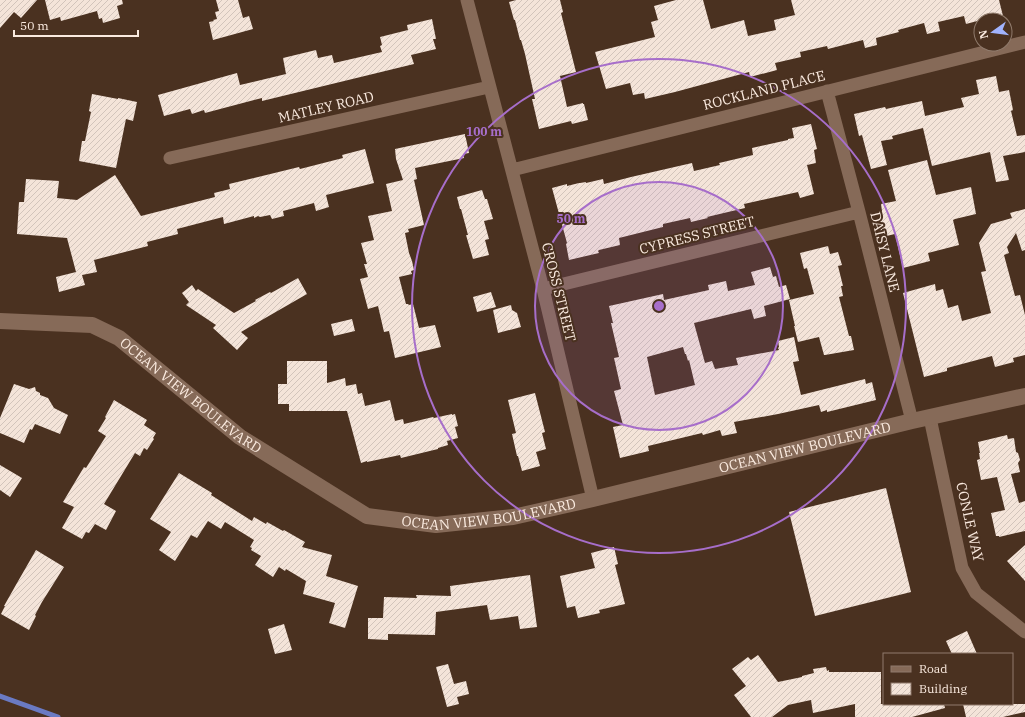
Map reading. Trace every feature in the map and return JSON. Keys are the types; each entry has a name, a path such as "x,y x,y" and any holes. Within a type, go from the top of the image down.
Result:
{"street":[{"name":"CROSS STREET","path":"467,0 543,289 593,499"},
{"name":"ROCKLAND PLACE","path":"512,170 1025,42"},
{"name":"MATLEY ROAD","path":"170,158 489,86"},
{"name":"DAISY LANE","path":"827,91 912,421"},
{"name":"CYPRESS STREET","path":"543,289 858,212"},
{"name":"OCEAN VIEW BOULEVARD","path":"0,321 92,325 119,338 240,437 367,516 436,525 513,517 593,499 912,421 1025,396"},
{"name":"CONLE WAY","path":"930,418 962,568 976,593 1025,632"}],"building":[{"path":"0,0 37,0 21,18 14,12 0,28"},
{"path":"45,0 122,0 123,4 117,6 120,18 103,23 102,18 99,19 97,11 61,21 60,17 50,20"},
{"path":"216,0 238,0 243,18 249,16 253,29 213,40 209,22 217,19 215,12 219,11"},
{"path":"516,0 560,0 563,12 561,13 576,72 560,76 567,107 583,103 588,120 572,124 571,121 539,129 532,99 535,99 525,54 509,2"},
{"path":"676,0 703,0 711,29 744,20 748,36 776,30 774,20 795,15 791,0 999,0 1002,12 973,12 973,22 966,24 964,16 938,22 940,31 927,34 924,23 876,38 877,45 865,48 863,40 828,49 827,46 800,52 801,57 775,63 777,70 750,77 749,72 645,99 644,93 633,95 630,83 606,89 595,52 655,37 651,22 658,20 654,6"},
{"path":"432,19 436,39 433,39 436,49 411,55 414,64 262,101 262,98 205,113 204,110 192,114 190,109 164,116 158,95 237,73 240,85 286,74 283,58 316,50 318,58 332,55 334,63 382,52 380,37 408,30 407,25"},
{"path":"996,76 999,92 1009,90 1013,110 1011,111 1017,136 1025,135 1025,152 1003,156 1009,180 996,182 990,152 932,166 923,128 892,136 893,139 881,141 887,165 871,169 862,135 859,136 854,114 922,101 925,116 964,107 961,98 979,94 976,80"},
{"path":"92,94 137,102 133,121 126,119 116,168 79,161 82,141 85,141 91,112 89,111"},
{"path":"811,124 817,149 814,150 816,163 807,165 814,194 800,198 798,192 744,204 745,208 707,217 708,218 691,222 690,218 663,224 663,227 619,238 620,245 599,250 599,253 569,260 567,243 552,188 567,184 567,186 603,179 604,184 692,163 694,171 720,165 719,163 753,155 752,148 794,138 792,128"},
{"path":"465,134 469,153 463,154 464,158 415,168 417,179 414,180 424,225 408,229 409,232 405,233 414,270 411,271 412,274 399,277 406,304 413,304 419,328 435,325 441,347 395,358 389,331 384,332 378,306 368,309 360,279 368,277 364,264 367,264 361,243 374,240 368,216 392,211 386,184 403,180 396,159 395,149"},
{"path":"365,149 374,183 326,195 329,207 316,211 314,203 283,211 284,216 272,219 270,215 258,216 254,218 254,216 224,224 223,217 177,229 178,234 147,242 148,246 94,260 97,272 82,275 85,285 59,292 56,277 76,272 67,238 17,234 19,202 24,202 26,179 59,181 57,198 77,200 115,175 141,216 215,197 214,193 230,189 229,184 343,158 342,155"},
{"path":"927,160 936,195 971,187 976,214 953,220 959,245 928,253 930,261 903,268 895,234 882,237 878,212 882,211 881,204 896,201 888,170"},
{"path":"482,190 485,199 487,199 493,219 484,221 489,239 485,240 489,255 473,259 457,197"},
{"path":"1025,209 1025,250 1022,251 1016,233 1007,247 1009,253 1004,255 1015,296 1020,295 1025,315 1025,355 1013,358 1014,362 995,367 992,356 947,368 947,371 924,377 903,293 935,284 936,291 943,289 948,308 958,305 962,321 991,313 981,272 986,271 979,243 991,224 1012,218 1010,213"},
{"path":"828,246 830,254 838,252 842,265 838,266 843,286 841,286 843,296 839,297 854,350 824,355 819,337 798,342 789,300 814,294 807,268 804,269 800,253"},
{"path":"770,267 773,277 776,276 779,287 786,285 790,299 764,306 766,316 754,319 751,309 694,323 705,363 712,361 715,369 738,365 736,358 779,350 778,341 794,337 799,361 793,362 801,395 865,379 866,384 872,382 876,400 827,412 827,410 821,412 819,405 734,422 737,433 722,436 720,430 703,435 702,433 648,446 649,451 620,458 613,427 623,425 614,391 621,389 614,358 619,357 611,323 613,323 609,306 663,294 664,300 709,290 708,285 726,281 728,291 755,285 751,272","holes":["683,347 688,361 689,360 695,385 655,395 647,357"]},
{"path":"298,278 307,294 241,332 248,338 237,350 213,328 216,325 186,305 189,302 182,293 192,285 196,291 198,289 234,313 256,301 255,300"},
{"path":"491,292 496,307 477,312 473,297"},
{"path":"511,305 512,310 517,313 521,327 498,333 493,310"},
{"path":"352,319 355,331 334,336 331,324"},
{"path":"287,361 327,361 327,383 345,378 346,386 356,384 358,394 362,393 365,406 390,400 395,421 403,419 404,424 433,417 455,414 458,426 455,427 458,438 447,441 448,445 438,449 401,458 400,455 361,463 347,411 289,411 289,404 278,404 278,384 287,384"},
{"path":"14,384 29,389 35,387 36,391 40,393 40,395 48,398 54,408 68,415 60,434 35,424 32,430 30,429 24,443 0,433 0,418"},
{"path":"535,393 545,432 542,433 546,449 536,452 540,466 522,471 512,434 516,433 508,400"},
{"path":"114,400 147,420 144,425 156,433 147,450 144,448 140,456 135,453 104,504 116,511 106,530 95,524 89,533 86,532 82,539 62,528 74,507 63,502 84,467 86,468 106,436 98,431"},
{"path":"1007,435 1008,439 1014,438 1016,452 1018,453 1020,460 1018,463 1020,472 1011,474 1019,503 1025,501 1025,531 999,537 996,536 991,513 1005,510 997,477 981,480 977,460 980,459 978,442"},
{"path":"0,465 22,478 10,497 0,490"},
{"path":"179,473 212,493 211,495 252,521 254,517 266,524 267,522 305,542 302,547 332,555 326,576 358,586 345,628 329,623 335,603 303,594 306,581 286,569 285,571 279,567 273,577 255,565 261,556 251,550 252,548 250,547 254,540 225,522 221,529 208,521 197,538 191,535 175,561 159,550 171,532 150,519"},
{"path":"886,488 911,592 815,616 789,512"},
{"path":"1025,545 1025,581 1007,561"},
{"path":"614,547 618,564 615,565 625,604 599,610 600,613 578,618 575,606 567,608 560,576 595,568 591,553"},
{"path":"36,550 64,567 42,602 29,630 1,614 4,606"},
{"path":"530,575 537,627 520,629 518,616 490,620 487,605 436,612 435,635 388,634 388,640 368,639 368,618 383,618 384,597 417,598 416,595 451,596 450,586"},
{"path":"284,624 292,650 275,654 268,629"},
{"path":"967,631 977,653 952,653 946,641"},
{"path":"758,655 778,682 802,677 814,673 813,669 826,667 827,671 829,670 829,672 881,672 881,704 944,705 945,708 912,717 855,717 855,704 813,713 811,700 788,705 772,717 751,717 734,695 746,686 732,669 748,657 751,660"},
{"path":"448,664 454,684 466,681 469,694 457,697 459,704 447,707 436,667"},
{"path":"1025,704 1025,712 1003,717 966,717 963,705"}],"waterway":[{"path":"0,696 58,717"}]}
